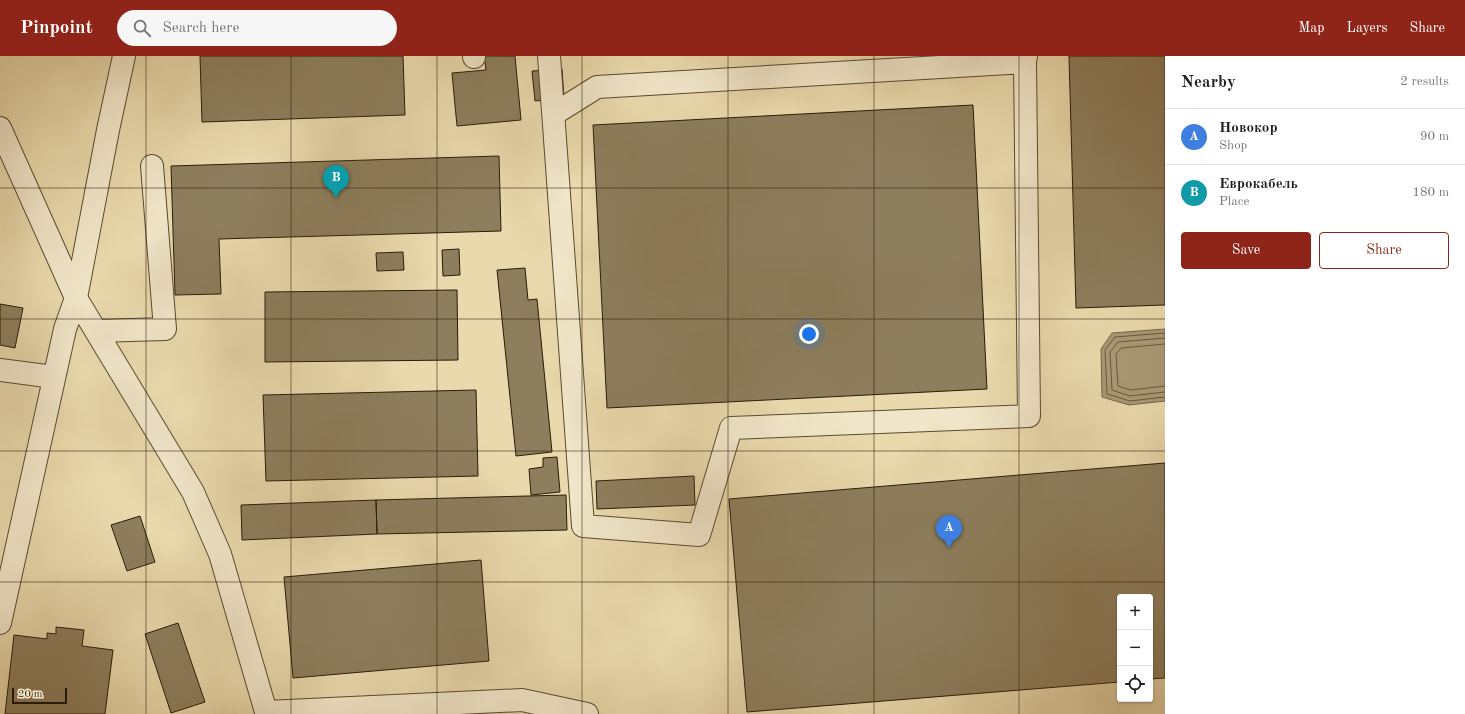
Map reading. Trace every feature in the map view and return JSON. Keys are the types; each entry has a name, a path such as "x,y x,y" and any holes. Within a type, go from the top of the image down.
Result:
{"street":[{"path":"0,623 65,329 76,298 108,130 124,56"},
{"path":"550,56 554,114 583,526 699,535 731,428 1029,416 1025,59 596,87 554,114"},
{"path":"0,128 76,298 193,492 220,554 266,712 522,700 587,714"},
{"path":"96,331 165,329 152,166"},
{"path":"0,370 54,377"}],"water":[{"path":"1165,329 1165,401 1129,405 1102,397 1101,349 1112,333"}],"building":[{"path":"200,56 403,56 405,115 202,122"},
{"path":"484,56 515,56 521,120 457,126 452,73 486,70"},
{"path":"1069,56 1165,56 1165,305 1076,308"},
{"path":"562,69 564,98 535,101 532,71"},
{"path":"973,105 987,389 607,408 593,125"},
{"path":"499,156 501,231 219,239 221,294 175,295 171,166"},
{"path":"459,249 460,275 443,276 442,250"},
{"path":"403,252 404,270 377,271 376,253"},
{"path":"525,268 528,300 537,299 552,452 516,456 497,270"},
{"path":"457,290 458,360 265,362 265,292"},
{"path":"0,304 23,308 15,348 0,345"},
{"path":"476,390 478,476 266,481 263,395"},
{"path":"557,457 560,492 531,495 529,469 543,467 543,458"},
{"path":"1165,463 1165,678 1153,679 1153,594 1117,594 1117,682 747,712 729,499"},
{"path":"694,476 695,505 597,509 596,481"},
{"path":"566,495 567,530 377,534 376,500"},
{"path":"376,500 377,534 242,540 241,505"},
{"path":"140,516 155,562 127,571 111,525"},
{"path":"481,560 489,661 293,678 284,577"},
{"path":"178,623 205,702 171,713 145,634"},
{"path":"56,627 84,630 82,646 113,650 105,714 5,714 14,635 47,639 47,633 56,634"}],"place":[{"name":"Еврокабель","path":"336,198"},
{"name":"Новокор","path":"949,548"}]}
